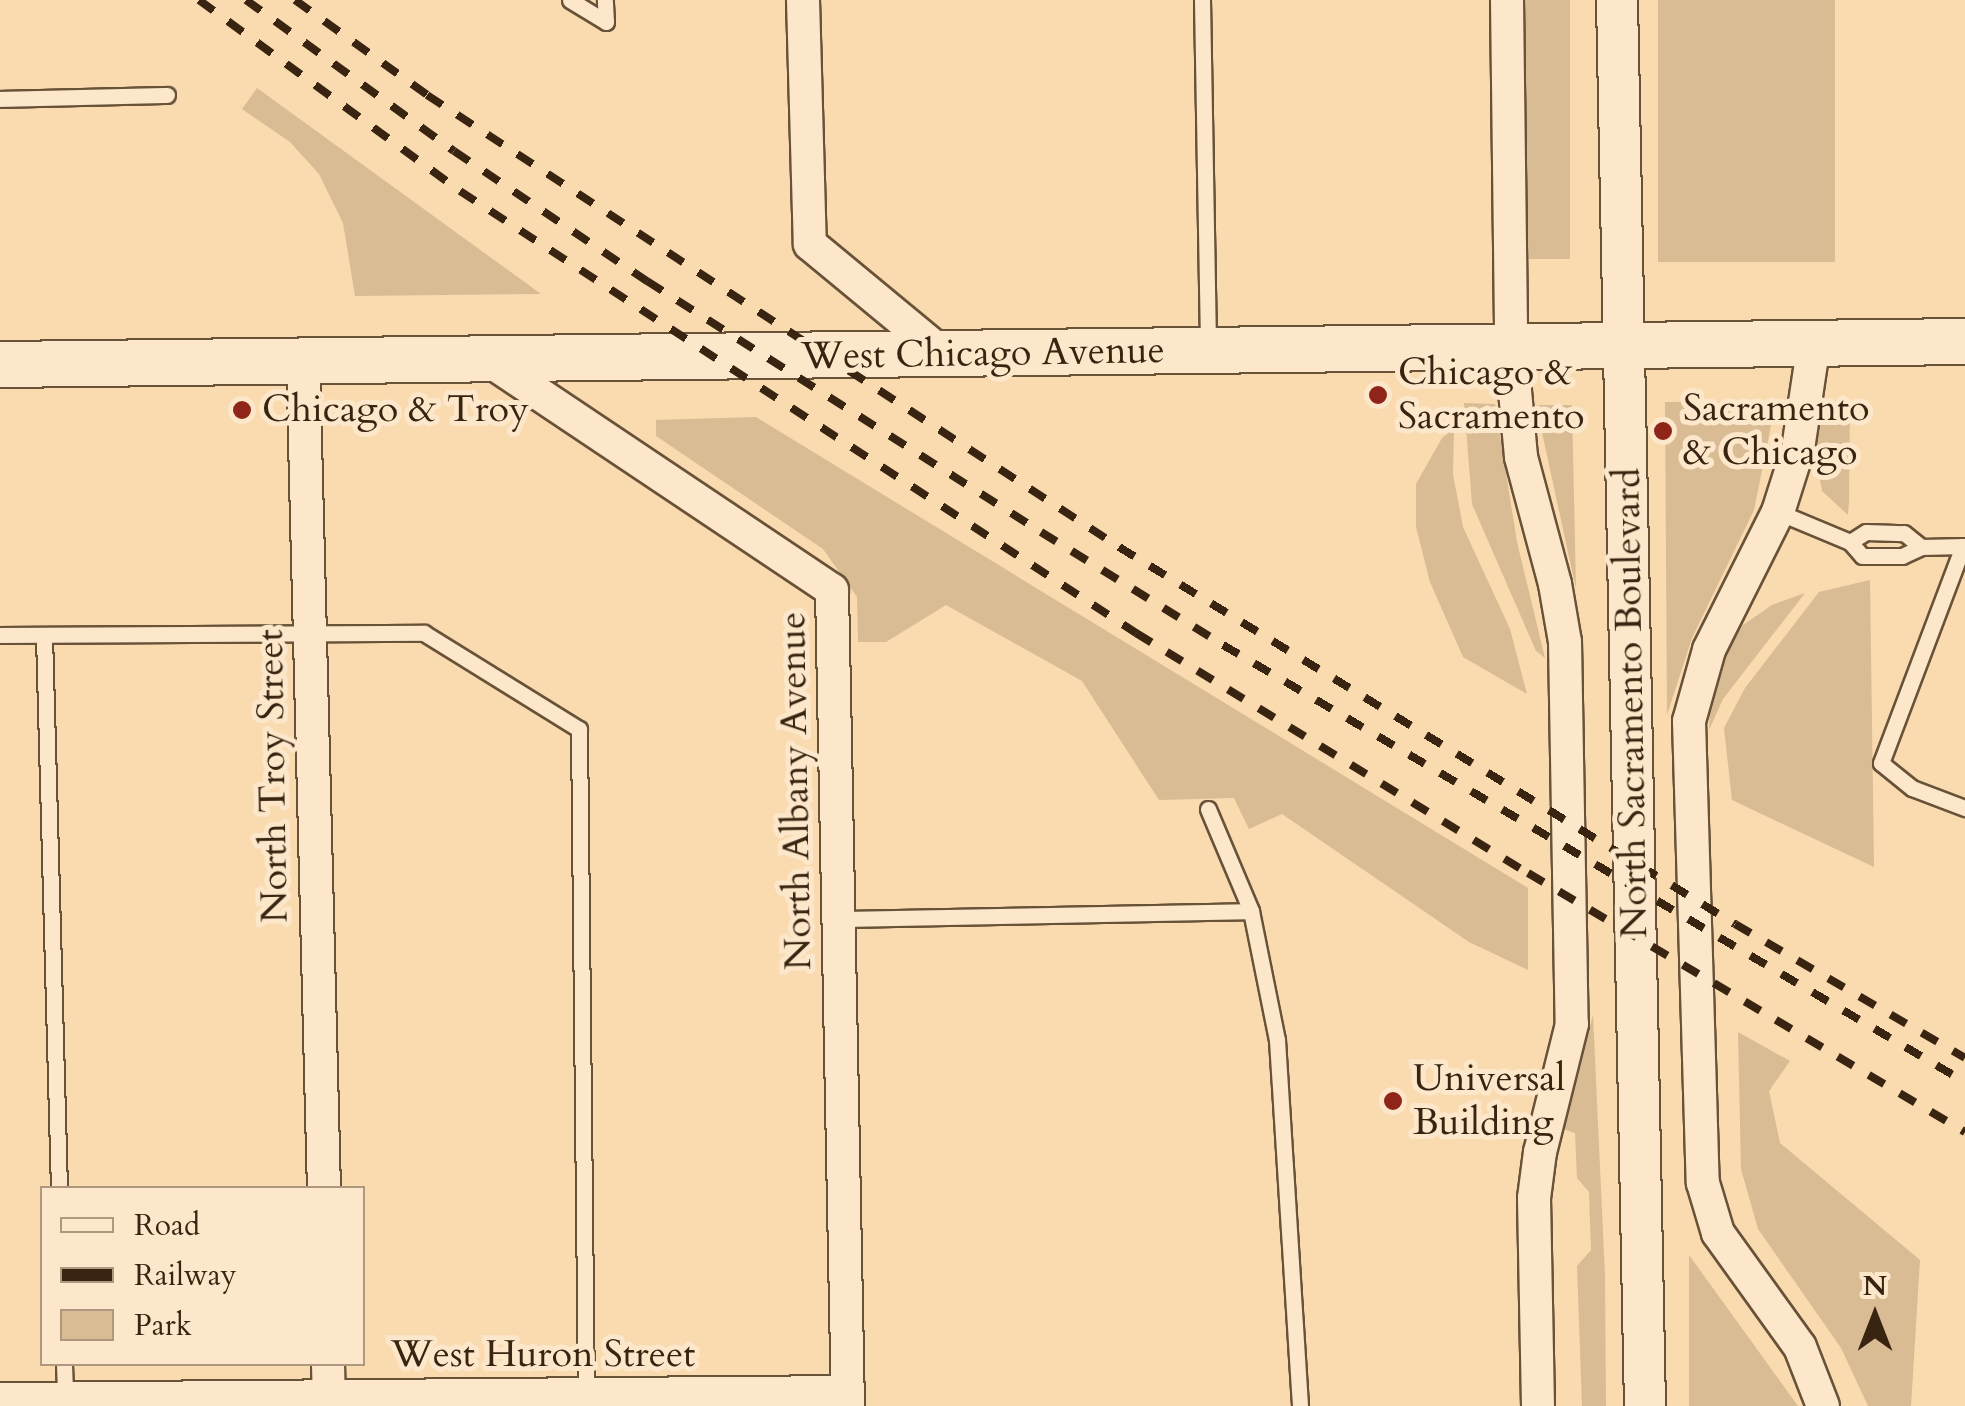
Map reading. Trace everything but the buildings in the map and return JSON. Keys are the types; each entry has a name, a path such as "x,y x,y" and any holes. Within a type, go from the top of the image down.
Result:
{"main road":[{"name":"West Chicago Avenue","path":"0,364 1965,340"}],"street":[{"path":"804,0 810,244 944,355"},
{"name":"North Sacramento Boulevard","path":"1506,0 1511,347 1521,457 1555,584 1565,642 1572,1024 1540,1152 1534,1198 1538,1406"},
{"name":"North Sacramento Boulevard","path":"1617,0 1645,1406"},
{"name":"North Sacramento Boulevard","path":"1814,343 1798,448 1778,512 1709,650 1690,721 1698,1134 1703,1183 1718,1232 1800,1347 1823,1406"},
{"name":"North Albany Avenue","path":"487,359 832,590 847,1399"},
{"name":"North Troy Street","path":"303,361 324,1186"},
{"path":"328,1366 329,1401"},
{"name":"West Huron Street","path":"0,1399 847,1399"}],"lane":[{"path":"570,0 606,22 605,0"},
{"path":"1202,0 1208,352"},
{"path":"0,99 167,95"},
{"path":"1778,512 1850,542 1862,556 1902,556 1921,547 1964,546 1881,763 1912,788 1965,808"},
{"path":"1850,542 1866,532 1904,533 1921,547"},
{"path":"0,635 424,633 579,730 586,1400"},
{"path":"44,635 59,1186"},
{"path":"1208,808 1251,912 1277,1040 1300,1406"},
{"path":"838,919 1251,912"},
{"path":"64,1366 65,1402"}],"green space":[{"path":"1524,0 1570,0 1570,259 1524,259"},
{"path":"1658,0 1835,0 1835,262 1658,262"},
{"path":"257,88 541,294 355,296 343,223 319,174 290,142 242,109"},
{"path":"1850,400 1848,515 1822,491 1815,450 1821,401"},
{"path":"1776,401 1754,510 1692,638 1667,715 1665,402"},
{"path":"1464,403 1495,404 1517,542 1545,658 1536,651 1472,504"},
{"path":"1536,405 1572,405 1576,589"},
{"path":"756,417 1528,888 1528,970 1469,942 1282,814 1249,829 1234,798 1159,800 1082,681 946,605 886,642 858,642 857,597 823,549 656,436 656,420"},
{"path":"1454,429 1453,474 1463,527 1510,629 1527,694 1463,657 1430,582 1416,527 1416,484 1442,438"},
{"path":"1870,580 1874,867 1732,800 1724,728 1745,688 1819,592"},
{"path":"1805,593 1723,699 1709,730 1711,689 1722,658 1743,625 1772,605"},
{"path":"1593,1015 1605,1276 1606,1406 1582,1406 1577,1266 1591,1250 1589,1192 1577,1178 1575,1133 1563,1129"},
{"path":"1738,1032 1790,1061 1769,1091 1780,1143 1920,1260 1911,1406 1868,1406 1841,1348 1758,1229 1741,1169"},
{"path":"1689,1255 1798,1406 1689,1406"}],"railway":[{"path":"199,0 460,191 1136,633 1528,873 1965,1132"},
{"path":"246,0 454,151 647,281 1041,532 1223,645 1965,1082"},
{"path":"295,0 427,95 1119,547 1735,924 1965,1058"}],"place":[{"name":"Chicago & Sacramento","path":"1378,395"},
{"name":"Chicago & Troy","path":"242,410"},
{"name":"Sacramento & Chicago","path":"1663,431"},
{"name":"Universal Building","path":"1393,1101"}]}
